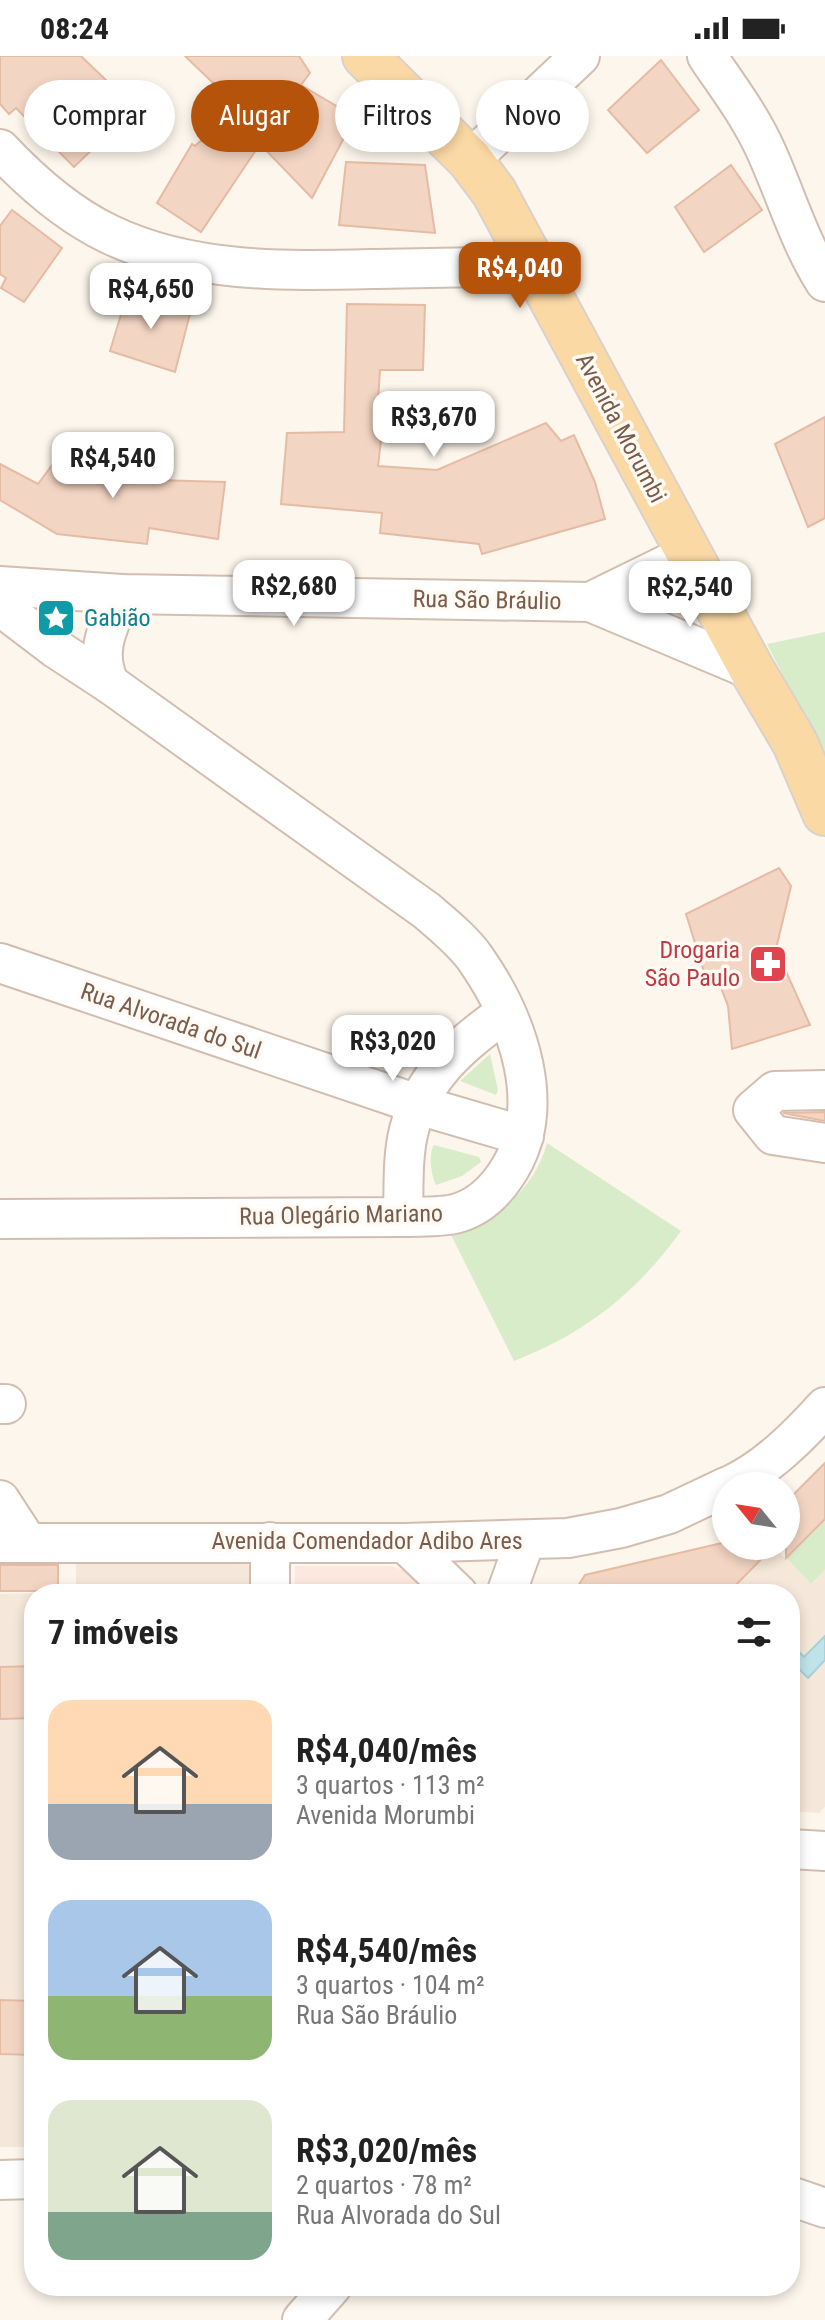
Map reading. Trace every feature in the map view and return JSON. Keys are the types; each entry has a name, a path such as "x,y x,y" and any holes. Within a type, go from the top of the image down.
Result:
{"main road":[{"name":"Avenida Morumbi","path":"365,56 470,160 494,192 688,554 795,743 825,813"},
{"name":"Avenida Morumbi","path":"795,743 825,777"}],"street":[{"path":"470,160 580,56"},
{"path":"707,56 765,147 802,241 825,282"},
{"path":"0,149 27,177 64,207 109,234 166,256 227,266 303,270 535,266"},
{"name":"Rua São Bráulio","path":"590,602 688,554"},
{"name":"Rua São Bráulio","path":"0,586 122,594 590,602 752,670"},
{"path":"110,684 103,670 103,640 122,594"},
{"name":"Rua Olegário Mariano","path":"0,606 427,911 473,956 505,1013 525,1072 528,1099 524,1136 509,1170 481,1202 459,1213 403,1217 0,1219"},
{"name":"Rua Alvorada do Sul","path":"0,963 417,1104 524,1136"},
{"path":"403,1217 408,1133 417,1104 433,1075 473,1035 505,1013"},
{"path":"825,1090 775,1091 753,1110 773,1135 825,1143"},
{"name":"Avenida Comendador Adibo Ares","path":"752,1472 797,1438 825,1407"},
{"name":"Avenida Comendador Adibo Ares","path":"14,1543 525,1541 568,1538 621,1528 669,1514 712,1494"},
{"path":"0,1500 14,1543"},
{"path":"510,1584 525,1541"},
{"path":"270,1542 270,1584"},
{"path":"405,1543 448,1584"},
{"path":"800,1850 825,1851"},
{"path":"0,2180 24,2179"},
{"path":"800,2199 825,2208"},
{"path":"302,2320 323,2296"}],"shaded area":[{"path":"759,1560 787,1560 811,1584 825,1570 825,1807 819,1813 800,1812 800,1584 736,1584"},
{"path":"251,1563 251,1584 76,1584 76,1564"},
{"path":"295,1566 390,1566 417,1574 430,1584 295,1584"},
{"path":"24,1593 24,2147 0,2147 0,1594"}],"green space":[{"path":"825,632 825,757 767,644"},
{"path":"490,1054 498,1090 496,1095 460,1081"},
{"path":"547,1143 681,1231 646,1274 608,1309 564,1338 514,1361 451,1235 483,1220 511,1201 533,1175"},
{"path":"434,1145 479,1157 481,1162 462,1176 436,1185 431,1165"},
{"path":"825,1519 825,1570 811,1584 788,1560 800,1560 800,1544"}],"water":[{"path":"825,1636 825,1660 808,1678 800,1670 800,1653 804,1657"}],"building":[{"path":"0,56 81,56 106,80 24,80 24,116 16,108 9,114 0,104"},
{"path":"185,56 299,56 310,73 305,80 210,80"},
{"path":"661,60 699,110 647,153 608,110"},
{"path":"319,96 335,105 336,152 312,198 268,152 319,152"},
{"path":"191,146 191,152 255,152 201,232 157,203"},
{"path":"59,152 90,152 74,167"},
{"path":"346,162 425,165 435,233 339,225"},
{"path":"731,165 762,210 704,252 675,207"},
{"path":"12,210 62,248 24,302 1,288 6,278 0,274 0,226"},
{"path":"128,291 191,310 175,372 110,351"},
{"path":"347,304 425,305 423,370 380,370 376,432 382,432 378,466 437,470 546,423 561,441 574,435 595,482 605,519 482,554 479,544 380,533 382,513 281,504 287,433 344,432"},
{"path":"825,417 825,518 808,527 775,444"},
{"path":"69,442 100,462 156,471 155,480 225,482 218,539 149,528 147,544 57,534 0,500 0,464 38,484"},
{"path":"779,868 791,886 776,949 810,1025 732,1049 728,1006 721,988 706,978 686,914"},
{"path":"825,1112 825,1121 783,1113"},
{"path":"825,1463 825,1519 800,1544 800,1488"},
{"path":"712,1545 712,1560 760,1560 737,1584 579,1584 585,1575"},
{"path":"0,1565 58,1565 58,1584 24,1584 24,1591 0,1591"},
{"path":"24,1666 24,1718 0,1719 0,1667"},
{"path":"0,2000 24,2001 24,2055 0,2054"}],"place":[{"name":"Gabião","path":"56,618"},
{"name":"Drogaria São Paulo","path":"768,964"}]}
